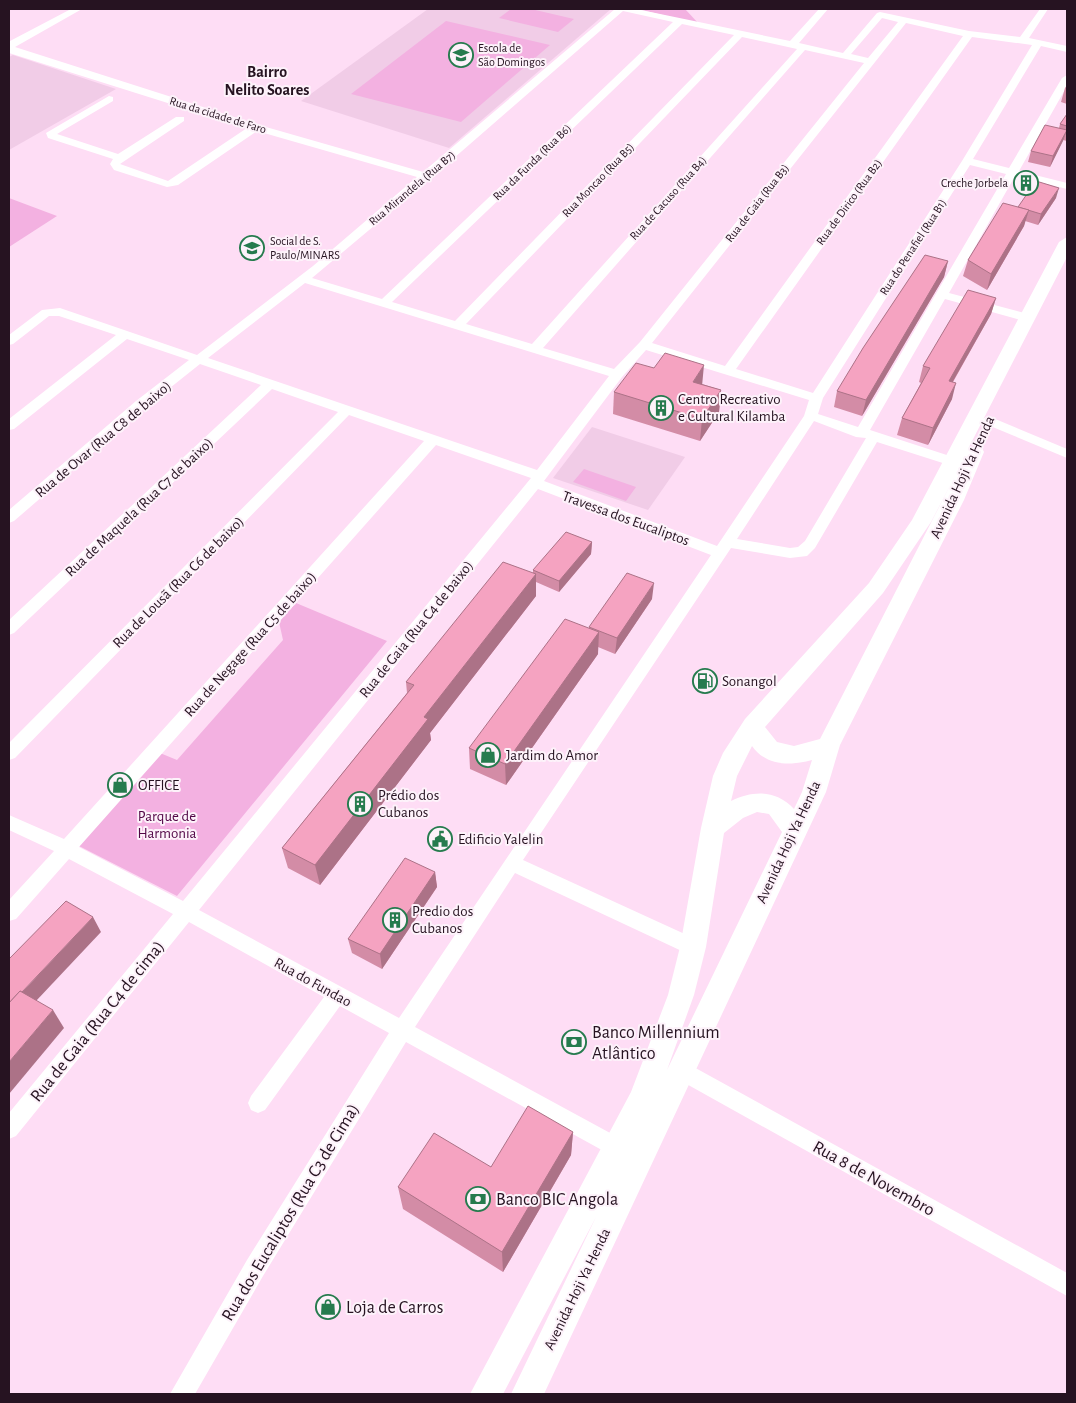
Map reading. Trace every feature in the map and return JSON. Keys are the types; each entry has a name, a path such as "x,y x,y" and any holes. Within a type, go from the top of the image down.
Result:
{"main road":[{"name":"Avenida Hoji Ya Henda","path":"486,1394 647,1089 681,995 693,947 713,828 725,776 753,725 876,588 921,522 954,462 1067,242"},
{"name":"Avenida Hoji Ya Henda","path":"527,1394 814,792 828,745 954,500 988,420 1067,266"},
{"path":"753,725 762,743 772,750 802,755 828,745"},
{"path":"713,828 731,811 746,804 762,802 783,811 794,831"}],"street":[{"path":"10,50 10,46 13,43 77,9"},
{"path":"622,9 870,61"},
{"name":"Rua Mirandela (Rua B7)","path":"197,360 304,279 622,9"},
{"name":"Rua de Cacuso (Rua B4)","path":"534,350 798,46 824,9"},
{"path":"1023,40 1044,9"},
{"path":"845,56 882,12 904,20 969,34 1023,40 1067,50"},
{"name":"Rua de Gaia (Rua B3)","path":"644,345 904,20"},
{"name":"Rua da Funda (Rua B6)","path":"384,303 680,22"},
{"path":"9,33 23,37"},
{"name":"Rua Moncao (Rua B5)","path":"457,326 740,34"},
{"name":"Rua de Dirico (Rua B2)","path":"729,370 969,34"},
{"name":"Rua do Penafiel (Rua B1)","path":"816,398 967,161 1038,43"},
{"name":"Rua da cidade de Faro","path":"10,50 255,127 427,176"},
{"path":"867,435 942,295 1067,78"},
{"path":"109,98 51,133 52,136 71,144 119,158"},
{"path":"1054,102 1067,106"},
{"path":"180,119 119,158 116,164 118,168 167,184 174,183 255,127"},
{"path":"967,161 1067,186"},
{"path":"304,279 616,374"},
{"path":"942,295 1028,318"},
{"path":"10,338 46,313 52,312 71,315 124,335"},
{"path":"9,426 124,335"},
{"name":"Travessa dos Eucaliptos","path":"124,335 433,440 537,480 723,547 790,553 802,552 810,544 867,435"},
{"path":"644,345 816,398"},
{"name":"Rua de Gaia (Rua C4 de baixo)","path":"186,912 537,480 616,374 644,345"},
{"name":"Rua de Ovar (Rua C8 de baixo)","path":"9,518 140,404 197,360"},
{"name":"Rua de Maquela (Rua C7 de baixo)","path":"9,629 270,384"},
{"name":"Rua dos Eucaliptos (Rua C3 de Cima)","path":"182,1394 224,1320 401,1030 811,416 816,398"},
{"name":"Rua de Lousã (Rua C6 de baixo)","path":"9,752 347,410"},
{"path":"811,416 954,462"},
{"path":"988,420 1067,454"},
{"name":"Rua de Negage (Rua C5 de baixo)","path":"9,913 433,440"},
{"name":"Rua do Fundao","path":"9,822 68,849 186,912 616,1147"},
{"path":"513,864 693,947"},
{"name":"Rua de Gaia (Rua C4 de cima)","path":"9,1129 186,912"},
{"path":"258,1103 337,995"},
{"name":"Rua 8 de Novembro","path":"682,1070 1067,1285"}],"shaded area":[{"name":"Escola de São Domingos","path":"428,9 611,9 449,148 301,101"},
{"path":"13,55 116,89 9,150 9,57"},
{"path":"592,427 685,457 648,510 553,478"}],"green space":[{"path":"511,9 531,9 574,19 558,32 499,18"},
{"path":"638,9 685,9 699,24"},
{"path":"446,21 550,45 461,122 351,94"},
{"path":"9,198 57,216 9,247"},
{"path":"584,469 636,487 626,501 573,482"},
{"name":"Parque de Harmonia","path":"296,603 387,641 177,896 77,845 160,753 177,760 283,640 279,622"}],"building":[{"path":"1067,114 1067,126 1060,124"},
{"path":"1045,125 1067,130 1053,156 1031,151"},
{"path":"1036,181 1059,188 1041,214 1018,207"},
{"path":"1003,203 1029,210 991,274 968,260"},
{"path":"925,255 948,261 866,400 837,391 863,348"},
{"path":"968,290 996,298 949,381 956,383 933,428 902,418 930,368 923,366"},
{"path":"665,353 704,365 693,382 721,390 702,419 614,392 636,363 654,368"},
{"path":"566,532 592,542 559,581 533,570"},
{"path":"503,562 536,574 424,717 428,719 315,865 282,848 414,685 406,682"},
{"path":"627,573 654,583 617,638 589,627"},
{"path":"565,619 599,632 505,764 469,748"},
{"path":"405,858 435,872 380,954 348,939"},
{"path":"66,901 93,917 22,992 20,991 9,1003 9,959"},
{"path":"20,991 53,1010 9,1062 9,1003"},
{"name":"Banco BIC Angola","path":"528,1106 573,1132 502,1252 398,1187 434,1133 491,1167"}],"place":[{"name":"Escola de São Domingos","path":"461,55"},
{"name":"Creche Jorbela","path":"1026,183"},
{"name":"Social de S. Paulo/MINARS","path":"252,248"},
{"name":"Centro Recreativo e Cultural Kilamba","path":"661,408"},
{"name":"Sonangol","path":"705,681"},
{"name":"Jardim do Amor","path":"488,755"},
{"name":"OFFICE","path":"120,785"},
{"name":"Prédio dos Cubanos","path":"360,804"},
{"name":"Edificio Yalelin","path":"440,839"},
{"name":"Predio dos Cubanos","path":"395,920"},
{"name":"Banco Millennium Atlântico","path":"574,1042"},
{"name":"Banco BIC Angola","path":"478,1199"},
{"name":"Loja de Carros","path":"328,1307"}],"district":[{"name":"Bairro Nelito Soares","path":"267,80"}]}
